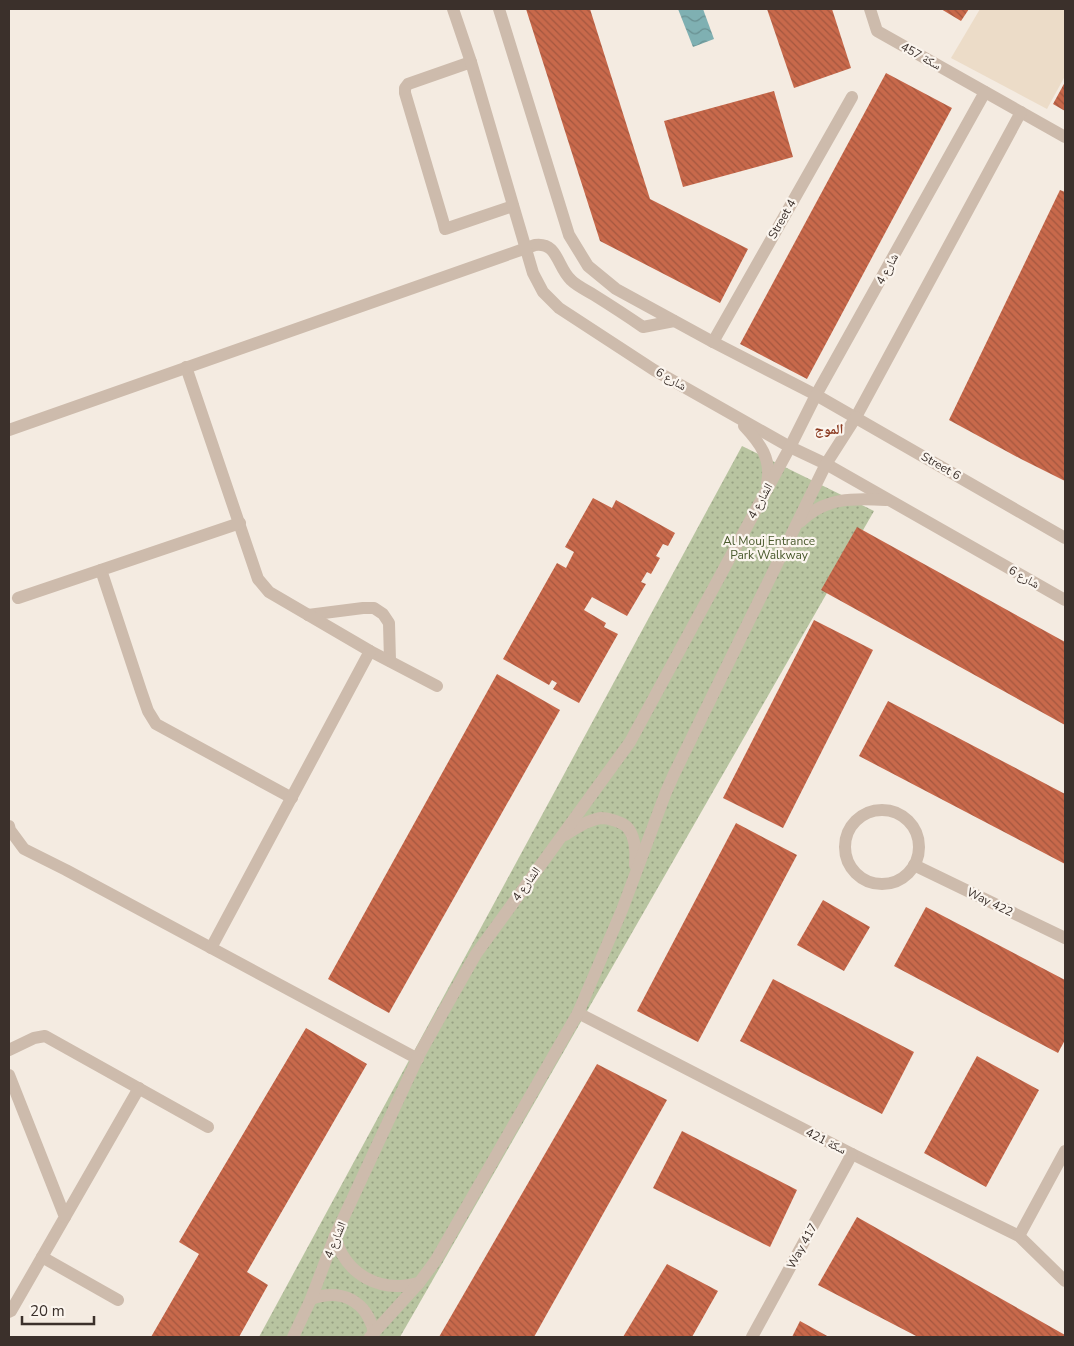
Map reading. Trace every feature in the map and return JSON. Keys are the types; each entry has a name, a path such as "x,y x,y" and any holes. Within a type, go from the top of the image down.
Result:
{"street":[{"name":"شارع 6","path":"453,9 471,62 533,273 544,292 559,308 654,370 790,447 826,464 1065,600"},
{"path":"498,9 569,235 588,266 616,289 816,395"},
{"name":"سكة 457","path":"870,9 877,31 1065,137"},
{"path":"471,62 408,84 405,88 445,229 513,206"},
{"name":"شارع 4","path":"790,447 816,395 986,92"},
{"name":"Street 4","path":"713,342 852,97"},
{"path":"372,1335 420,1282 436,1260 578,1013 622,910 674,774 795,527 826,464 856,417 1021,112"},
{"path":"9,430 540,244 553,251 570,279 643,327 674,321"},
{"path":"186,368 258,579 269,592 370,651 437,686"},
{"name":"Street 6","path":"816,395 1065,538"},
{"path":"733,415 756,438 762,449 769,465 766,489"},
{"name":"الشارع 4","path":"293,1337 312,1299 335,1236 418,1059 476,954 630,742 790,447"},
{"path":"795,527 809,513 829,503 858,498 888,500"},
{"path":"18,598 240,524"},
{"path":"101,570 148,711 156,724 292,798"},
{"path":"308,615 374,608 383,614 389,623 390,661"},
{"path":"211,948 370,651"},
{"path":"874,810 898,813 911,825 918,841 918,853 914,865 896,881 884,884 871,882 860,876 851,867 846,856 847,832 854,822 874,810"},
{"path":"560,838 592,820 602,818 615,821 626,827 632,837 636,849 636,873"},
{"path":"9,826 13,842 24,849 418,1059"},
{"name":"Way 422","path":"914,865 1065,938"},
{"name":"سكة 421","path":"578,1013 852,1154 1019,1236 1065,1281"},
{"path":"9,1050 34,1038 45,1036 208,1127"},
{"path":"9,1075 65,1217"},
{"path":"9,1312 139,1088"},
{"path":"1019,1236 1065,1151"},
{"name":"Way 417","path":"752,1337 852,1154"},
{"path":"335,1236 341,1253 352,1268 366,1279 392,1286 420,1282"},
{"path":"42,1257 118,1300"},
{"path":"312,1299 321,1295 332,1294 351,1300 367,1313 372,1322 372,1335"}],"green space":[{"name":"Al Mouj Entrance Park Walkway","path":"742,446 874,511 400,1337 259,1337"}],"shaded area":[{"path":"980,9 1065,9 1065,76 1047,109 951,58"}],"water":[{"path":"678,9 703,9 714,39 693,47"}],"building":[{"path":"526,9 590,9 650,199 748,249 720,303 600,241"},
{"path":"767,9 832,9 851,68 794,88"},
{"path":"941,9 969,9 961,21"},
{"path":"886,73 952,108 807,379 740,344"},
{"path":"1065,82 1065,111 1053,104"},
{"path":"774,91 793,157 683,187 664,121"},
{"path":"1060,190 1065,192 1065,481 949,420"},
{"path":"593,498 612,508 616,500 675,533 668,546 663,544 656,556 660,558 651,574 647,572 641,582 646,584 627,616 592,597 584,610 606,623 604,627 618,634 579,703 553,689 557,683 552,680 549,685 503,659 557,563 566,568 574,552 565,547"},
{"path":"857,527 1065,642 1065,725 821,590"},
{"path":"814,620 873,650 783,828 723,798"},
{"path":"497,674 560,710 389,1013 328,979"},
{"path":"888,701 1065,794 1065,864 859,756"},
{"path":"736,823 797,855 698,1042 637,1011"},
{"path":"823,900 870,927 844,971 797,945"},
{"path":"926,907 1065,980 1065,1040 1058,1053 894,966"},
{"path":"773,979 914,1052 882,1114 740,1041"},
{"path":"306,1028 367,1064 247,1272 268,1285 239,1337 151,1337 199,1254 179,1242"},
{"path":"977,1056 1039,1090 986,1187 924,1153"},
{"path":"597,1064 667,1100 534,1337 439,1337"},
{"path":"682,1131 797,1190 770,1247 653,1188"},
{"path":"857,1217 1065,1335 1065,1337 918,1337 818,1285"},
{"path":"667,1264 718,1291 692,1337 623,1337"},
{"path":"800,1321 829,1337 792,1337"}],"district":[{"name":"الموج","path":"829,429"}]}
